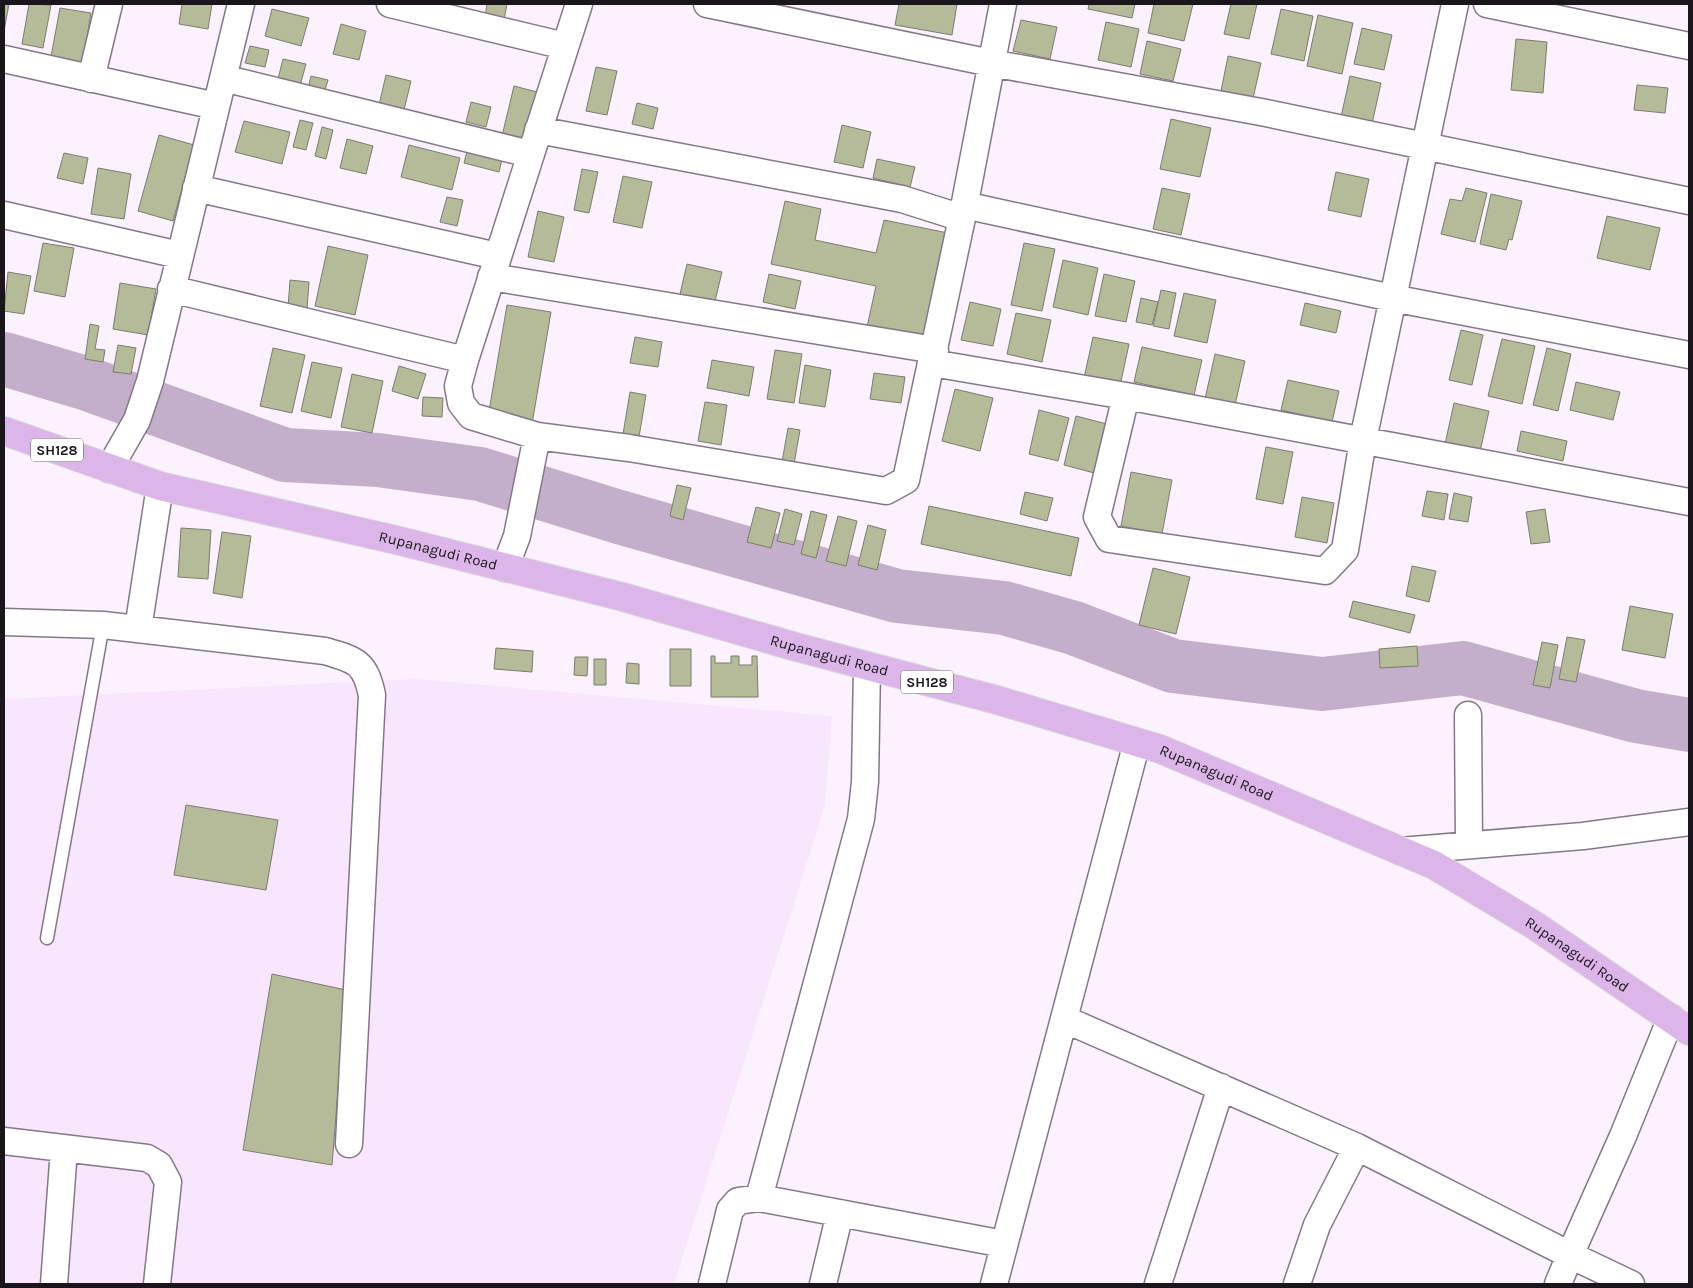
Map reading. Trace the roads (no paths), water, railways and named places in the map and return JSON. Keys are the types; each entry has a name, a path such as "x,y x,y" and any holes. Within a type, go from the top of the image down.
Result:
{"main road":[{"name":"Rupanagudi Road","path":"4,431 160,486 396,540 623,597 867,666 997,700 1160,749 1434,865 1534,925 1680,1024"}],"street":[{"path":"91,78 109,4"},
{"path":"109,469 137,420 150,381 179,254 241,4"},
{"path":"390,4 566,46"},
{"path":"579,4 465,360 458,386 461,404 471,416 537,436 629,448 886,491 906,480 963,212 1003,4"},
{"path":"707,4 992,63 1261,112 1689,201"},
{"path":"1126,396 1097,517 1109,539 1325,571 1345,550 1362,440 1455,4"},
{"path":"1487,4 1689,46"},
{"path":"4,59 216,106"},
{"path":"223,78 534,142 902,199 1392,298 1689,355"},
{"path":"196,188 494,267 1126,396 1689,502"},
{"path":"4,215 179,254"},
{"path":"172,289 465,360"},
{"path":"505,568 517,536 537,436"},
{"path":"138,629 160,486"},
{"path":"4,622 103,625 325,651 350,658 367,673 372,695 349,1144"},
{"path":"759,1198 861,819 865,782 867,666"},
{"path":"1468,715 1469,845"},
{"path":"994,1284 1137,742"},
{"path":"1400,851 1583,836 1689,822"},
{"path":"1064,1019 1357,1147 1631,1284"},
{"path":"1558,1284 1623,1136 1680,1024"},
{"path":"1158,1284 1221,1087"},
{"path":"4,1141 147,1158 159,1165 168,1182 157,1284"},
{"path":"1296,1284 1317,1224 1357,1147"},
{"path":"54,1284 64,1149"},
{"path":"712,1284 730,1210 738,1202 759,1198 1004,1244"},
{"path":"823,1284 840,1213"}],"lane":[{"path":"47,938 103,625"}],"waterway":[{"path":"4,359 85,383 285,455 378,460 480,474 619,517 897,596 1004,608 1074,628 1173,666 1322,684 1463,668 1636,716 1689,725"}]}
